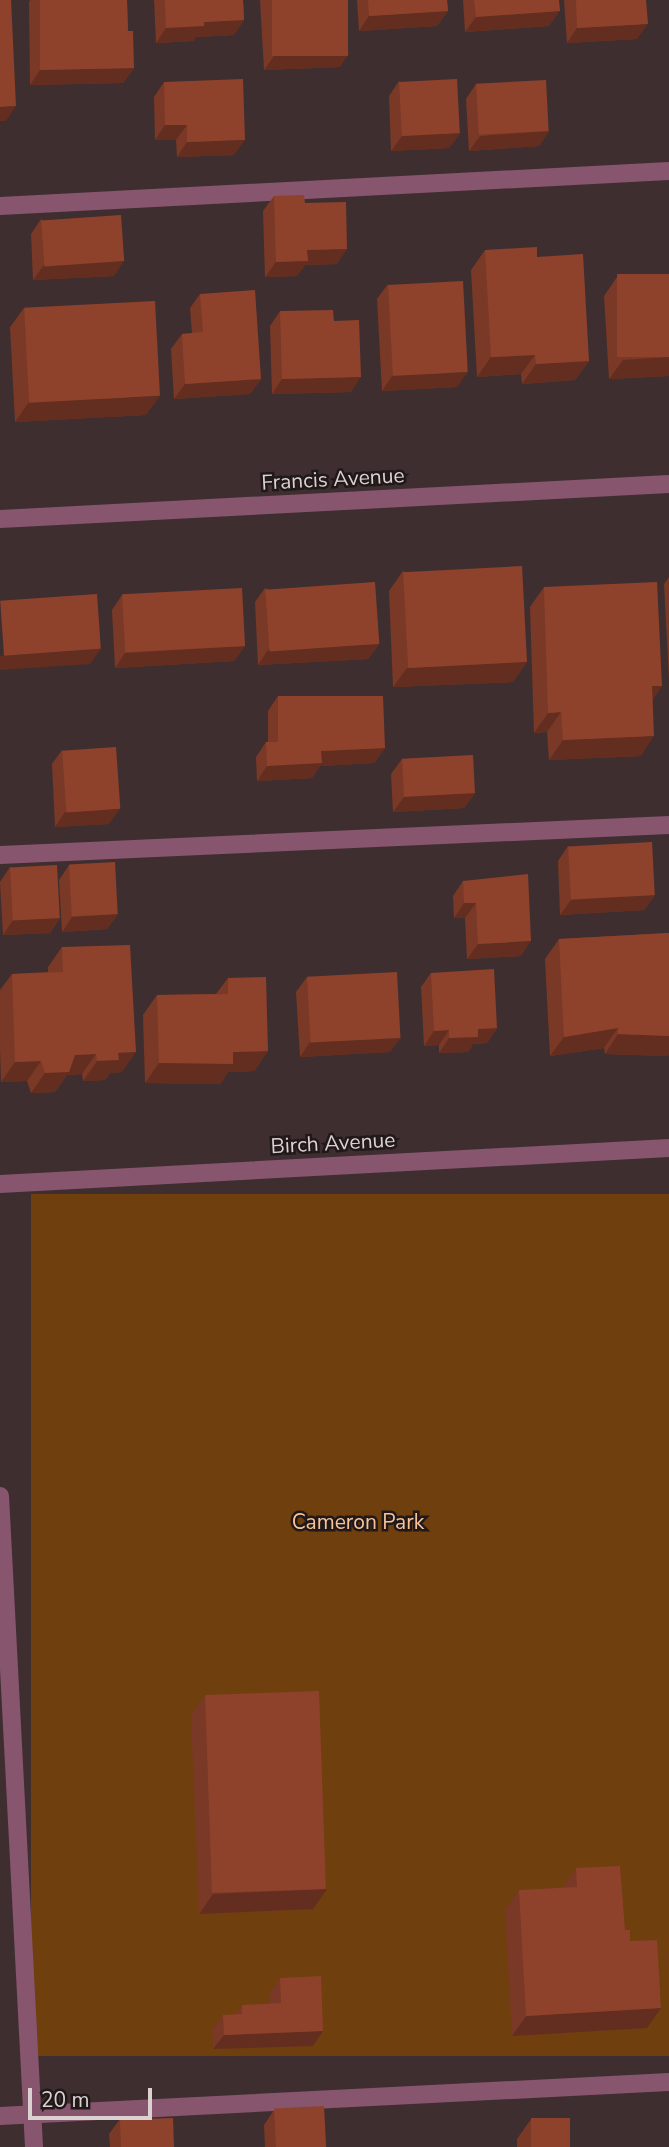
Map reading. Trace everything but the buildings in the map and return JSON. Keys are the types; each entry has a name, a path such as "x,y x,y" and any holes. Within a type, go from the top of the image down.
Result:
{"street":[{"path":"0,206 669,171"},
{"name":"Francis Avenue","path":"0,519 669,484"},
{"path":"0,855 669,825"},
{"name":"Birch Avenue","path":"0,1184 669,1148"},
{"path":"0,1496 8,1786 34,2147"},
{"path":"0,2116 669,2082"}],"green space":[{"name":"Cameron Park","path":"31,1194 669,1194 669,2056 31,2056"}]}
